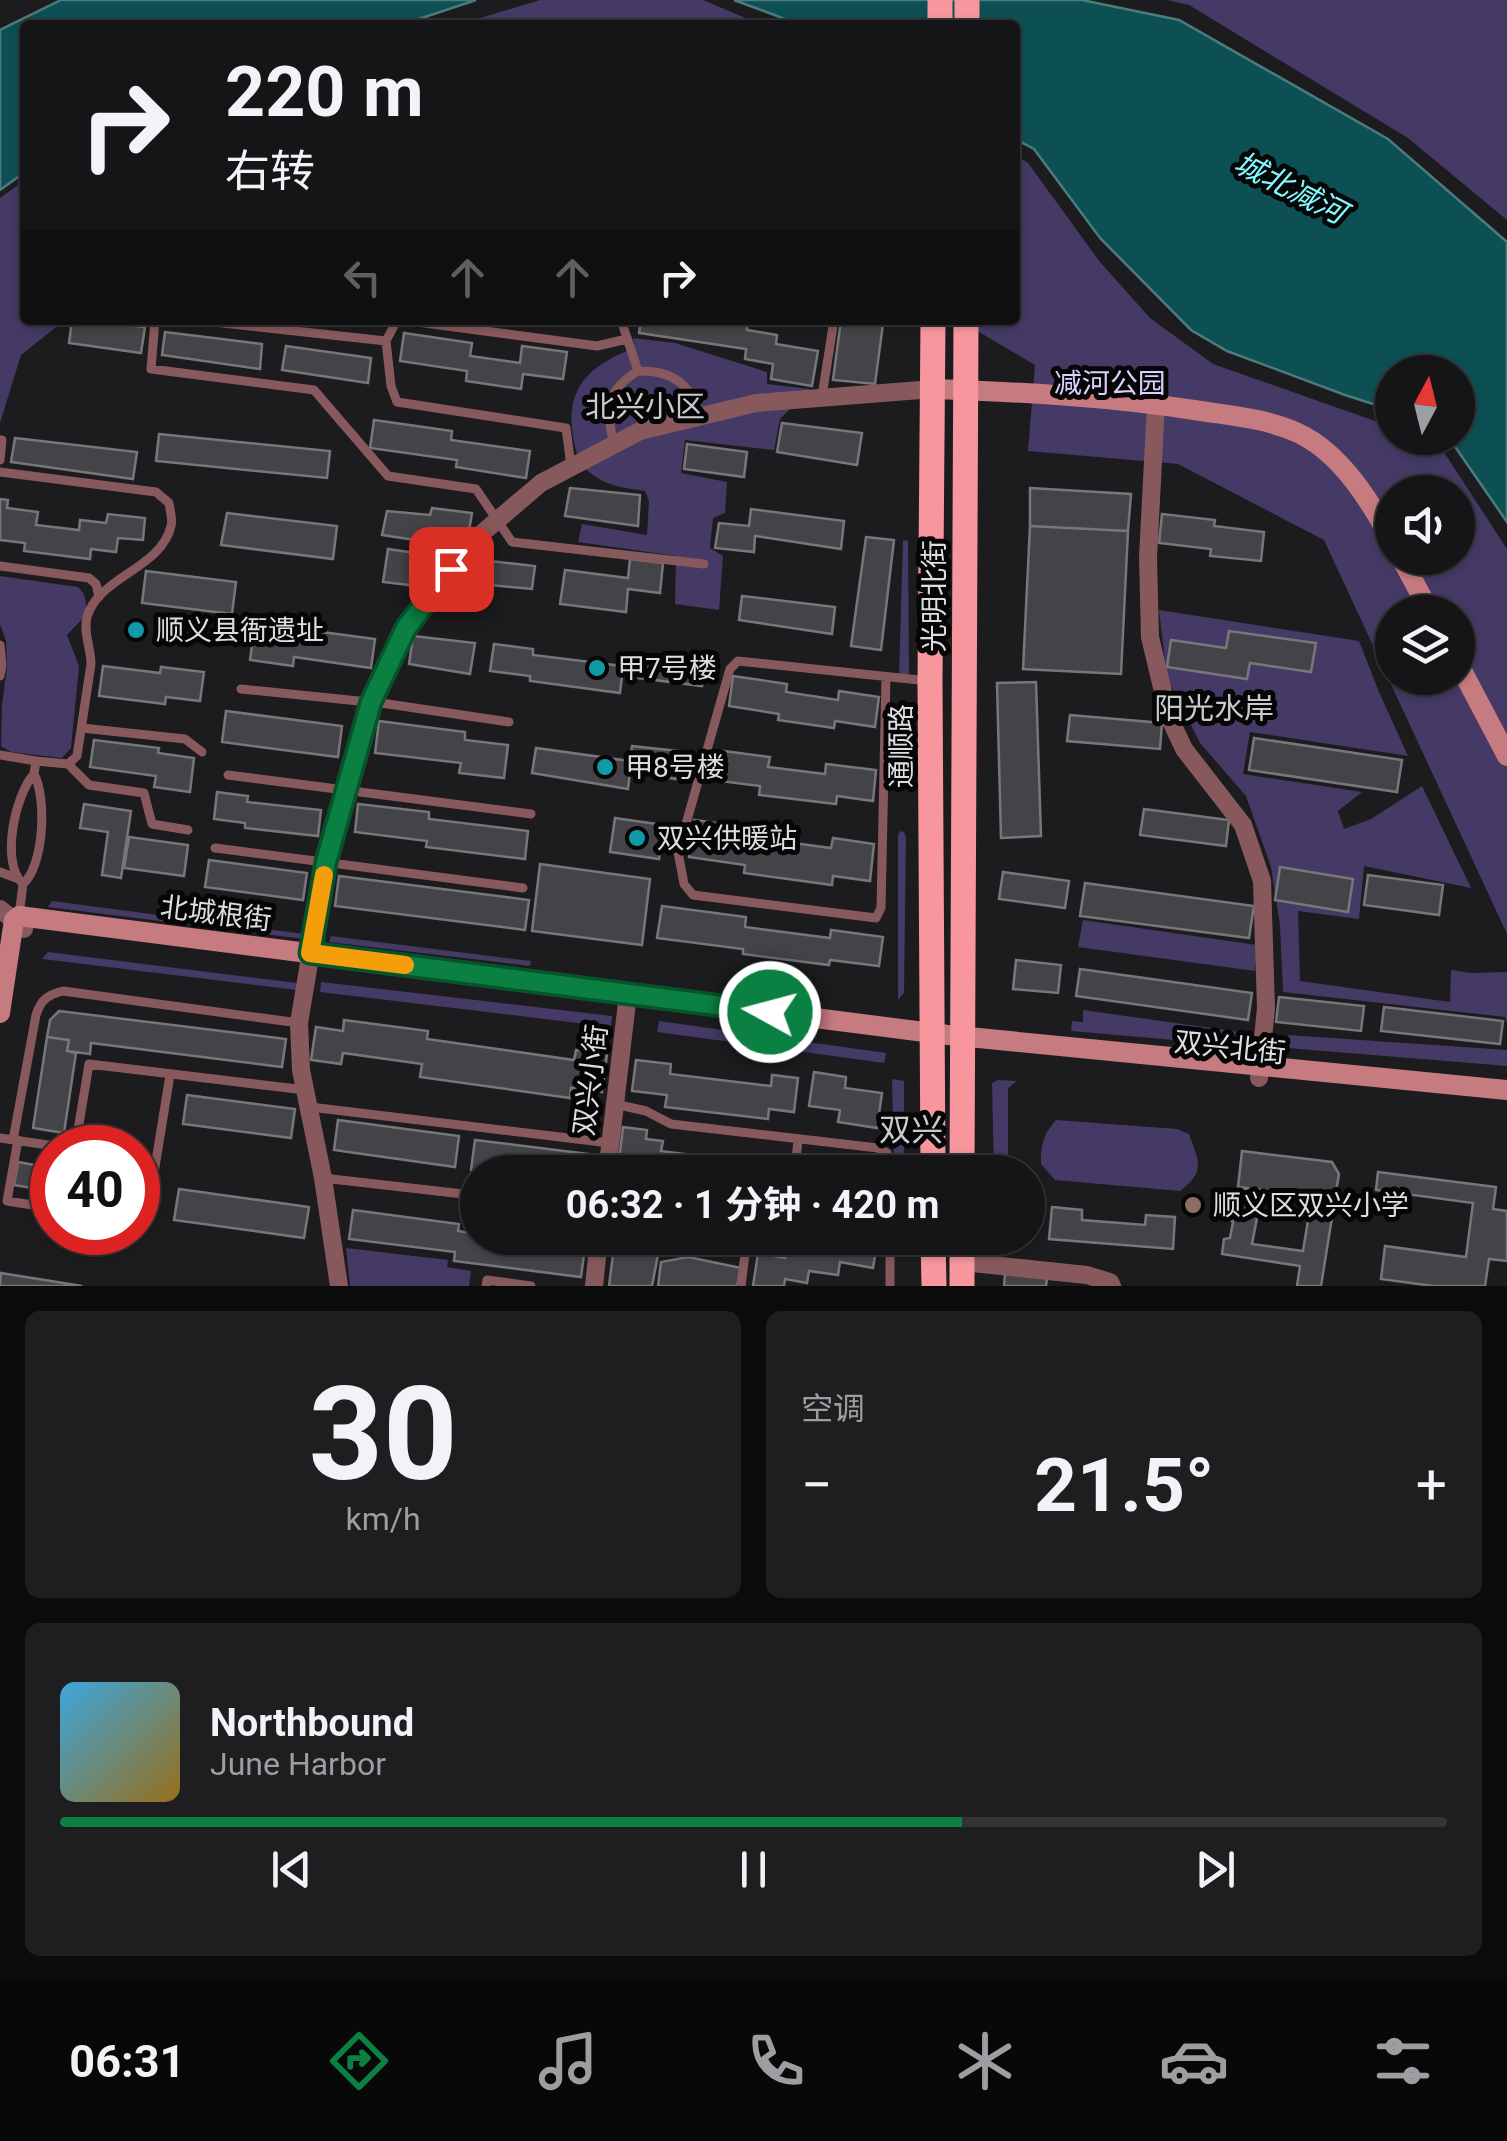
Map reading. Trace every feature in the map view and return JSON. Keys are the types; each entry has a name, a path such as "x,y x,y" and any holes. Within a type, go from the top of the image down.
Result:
{"main road":[{"name":"通顺路","path":"933,325 930,681 948,1039 935,1155"},
{"name":"光明北街","path":"960,1155 948,1039 966,325"},
{"path":"934,1255 934,1286"}],"street":[{"path":"338,1286 323,1178 301,1070 299,1023 326,862 371,702 406,628 474,540 540,483 640,432 756,403 965,390 1156,404 1258,420 1300,433 1330,454 1375,513"},
{"path":"1156,404 1148,557 1150,637 1169,717 1184,749 1243,826 1262,881 1266,1008 1260,1073"},
{"path":"1475,695 1507,756"},
{"path":"0,1013 14,923"},
{"name":"北城根街","path":"14,923 948,1039"},
{"name":"双兴小街","path":"608,1155 627,998"},
{"name":"双兴北街","path":"948,1039 1507,1100"},
{"name":"双兴北街","path":"1260,1073 1507,1090"},
{"path":"594,1286 597,1255"},
{"path":"962,1262 1088,1275 1112,1286"}],"lane":[{"path":"155,325 151,369 314,390 388,476 476,490 512,542 704,564"},
{"path":"244,325 386,340"},
{"path":"396,325 386,340 390,386 397,402 566,428 572,467"},
{"path":"437,325 596,346 628,339"},
{"path":"623,325 638,370"},
{"path":"822,398 830,325"},
{"path":"614,444 609,426 611,396 625,378 638,370 655,370 679,380 694,399 701,417"},
{"path":"0,440 0,460"},
{"path":"0,472 156,492 169,503 172,524 162,546 98,597 88,613 85,628 91,664 78,756 68,764"},
{"path":"0,566 88,578 96,584 98,597"},
{"path":"0,645 0,676"},
{"path":"886,677 881,908 876,918 694,895 684,884 678,852 730,669 738,662 930,681"},
{"path":"241,689 509,722"},
{"path":"82,728 185,740 202,752"},
{"path":"0,755 68,764 89,785 144,794 152,824 188,830"},
{"path":"14,923 20,881 11,850 14,827 36,761"},
{"path":"0,872 20,881 29,878 35,865 41,832 40,794 34,774"},
{"path":"228,776 531,814"},
{"path":"215,848 522,888"},
{"path":"30,1205 8,1202 36,1016 48,995 63,991 299,1023"},
{"path":"76,1125 88,1064 610,1143"},
{"path":"160,1136 170,1075"},
{"path":"614,1104 646,1111 671,1124 878,1148 887,1155"},
{"path":"0,1138 30,1142"},
{"path":"796,1155 798,1139"},
{"path":"323,1178 460,1194"},
{"path":"741,1286 746,1255"},
{"path":"890,1255 890,1286"},
{"path":"486,1286 487,1280 532,1286"}],"green space":[{"path":"540,0 703,0 750,20 474,20"},
{"path":"1167,0 1507,0 1507,220 1408,138 1189,5"},
{"name":"减河公园","path":"1020,157 1100,262 1150,318 1213,364 1375,421 1375,455 1446,455 1459,475 1375,475 1375,575 1475,575 1475,500 1507,549 1507,934 1396,695 1475,695 1475,595 1375,595 1375,650 1324,540 1178,464 1028,451 1035,365 974,329 974,325 1020,325"},
{"path":"20,184 20,325 59,325 21,355 0,423 0,198"},
{"path":"633,338 675,343 767,372 767,384 810,389 780,419 774,450 685,440 681,473 727,482 725,513 713,518 710,548 723,556 719,610 675,604 676,556 578,542 582,524 647,535 649,501 645,491 612,485 589,472 578,456 572,423 572,407 583,382 604,363 634,348"},
{"path":"908,540 909,676 899,675 903,541"},
{"path":"0,576 78,587 84,594 88,613 67,635 79,666 71,748 62,758 11,752 1,746 7,666 6,641 0,624"},
{"path":"1159,610 1359,641 1375,682 1375,695 1380,695 1408,756 1250,732 1243,774 1362,792 1338,811 1344,829 1371,819 1422,786 1471,888 1364,866 1359,919 1298,911 1300,981 1450,1002 1451,970 1507,972 1507,1023 1505,1017 1283,992 1280,925 1271,867 1246,796 1200,743 1167,678"},
{"path":"900,831 906,837 904,993 898,1000 898,836"},
{"path":"52,901 304,934 304,939 48,907"},
{"path":"1083,920 1257,945 1255,971 1078,947"},
{"path":"331,936 531,961 530,966 329,942"},
{"path":"48,952 297,983 296,990 42,959"},
{"path":"321,982 612,1016 611,1027 320,992"},
{"path":"1083,1010 1254,1034 1253,1047 1071,1031 1072,1021 1083,1022"},
{"path":"659,1021 886,1053 884,1063 657,1032"},
{"path":"1288,1035 1507,1050 1507,1066 1287,1048"},
{"path":"892,1079 904,1081 904,1155 894,1155"},
{"path":"1017,1081 1008,1088 1008,1155 994,1155 992,1083"},
{"path":"1056,1120 1177,1129 1189,1134 1197,1172 1180,1191 1055,1180 1045,1169 1045,1155 1041,1155 1046,1135"},
{"path":"346,1248 448,1260 447,1267 471,1271 469,1286 350,1286"}],"water":[{"path":"61,0 476,0 416,20 20,20"},
{"name":"城北减河","path":"734,0 1082,0 1179,20 1388,139 1507,242 1507,522 1461,455 1475,455 1475,355 1375,355 1375,405 1227,351 1191,330 1100,238 1034,149 1020,142 1020,20 788,20"},
{"path":"20,20 20,176 0,190 0,30"}],"building":[{"path":"71,325 145,327 141,353 69,343"},
{"path":"640,325 748,325 747,330 777,335 776,344 818,351 812,386 771,379 773,364 745,359 746,349 639,333"},
{"path":"840,325 883,325 875,384 833,380"},
{"path":"165,332 262,344 260,369 162,355"},
{"path":"404,333 472,343 470,356 520,363 522,346 567,352 563,379 523,374 521,389 466,381 467,371 400,361"},
{"path":"286,346 371,358 368,383 282,370"},
{"path":"374,420 452,431 451,440 530,451 526,478 456,467 457,460 370,448"},
{"path":"782,423 862,433 857,465 777,452"},
{"path":"159,434 330,451 327,478 156,461"},
{"path":"15,438 137,452 133,479 11,462"},
{"path":"687,444 747,452 744,477 684,469"},
{"path":"570,488 640,495 638,526 565,516"},
{"path":"1030,488 1131,494 1128,531 1030,526"},
{"path":"0,499 8,500 7,508 38,512 36,525 79,530 80,520 106,523 108,514 145,518 143,540 118,538 116,552 91,549 90,559 24,551 25,543 0,540"},
{"path":"432,508 472,513 468,537 443,534 441,544 382,535 387,511 430,515"},
{"path":"751,509 844,521 841,549 755,536 754,552 715,548 719,523 749,526"},
{"path":"227,513 337,526 333,559 221,545"},
{"path":"1162,514 1215,520 1214,526 1264,532 1261,561 1210,556 1211,549 1159,543"},
{"path":"1030,526 1128,531 1121,674 1023,669"},
{"path":"866,537 894,540 881,650 851,646"},
{"path":"388,549 423,554 418,586 383,582"},
{"path":"472,559 535,566 532,589 469,583"},
{"path":"630,559 663,563 660,593 628,589 626,612 560,604 565,570 628,578"},
{"path":"146,571 236,582 232,614 142,603"},
{"path":"742,596 835,607 832,634 739,620"},
{"path":"292,628 375,639 371,668 294,657 293,666 250,660 254,631 291,636"},
{"path":"1229,631 1316,643 1311,672 1250,663 1247,679 1167,667 1171,640 1226,648"},
{"path":"413,636 475,643 470,674 409,664"},
{"name":"甲7号楼","path":"494,644 533,649 533,655 623,666 624,653 705,663 702,686 622,676 620,693 530,681 530,676 490,671"},
{"path":"103,666 160,673 161,667 204,672 200,701 166,697 165,704 99,696"},
{"path":"733,676 787,684 786,692 838,700 839,691 879,697 875,727 835,721 834,728 778,720 779,714 729,706"},
{"path":"1036,682 1041,836 1001,838 997,683"},
{"path":"226,711 342,726 338,757 222,742"},
{"path":"1070,715 1162,723 1160,749 1067,741"},
{"path":"379,721 465,732 465,740 508,745 504,778 459,773 461,763 375,753"},
{"path":"1254,738 1402,760 1397,792 1249,770"},
{"path":"94,740 159,748 158,753 194,758 190,792 154,787 156,776 90,767"},
{"name":"甲8号楼","path":"632,746 679,751 676,779 630,772 628,789 532,773 536,748 630,761"},
{"path":"716,750 770,757 768,767 825,774 826,764 876,770 873,801 837,796 836,804 759,795 760,786 712,780"},
{"path":"217,792 248,796 247,802 321,810 318,836 245,828 245,823 214,819"},
{"path":"84,804 131,811 121,878 102,875 108,832 80,828"},
{"path":"358,804 429,812 429,819 528,831 525,859 426,847 427,841 355,832"},
{"path":"1144,809 1229,820 1226,846 1140,835"},
{"name":"双兴供暖站","path":"615,818 664,825 659,859 610,852"},
{"path":"694,820 750,827 749,837 831,848 833,838 874,844 870,881 833,876 832,885 744,873 745,865 689,857"},
{"path":"129,837 188,845 184,876 124,868"},
{"path":"209,860 307,873 303,900 205,887"},
{"path":"540,864 650,879 642,945 532,931"},
{"path":"1280,867 1353,879 1348,912 1275,900"},
{"path":"1003,872 1069,881 1065,908 999,899"},
{"path":"1368,875 1443,885 1439,915 1364,905"},
{"path":"339,876 529,900 525,930 335,906"},
{"path":"1085,883 1254,906 1249,938 1080,916"},
{"path":"662,906 746,917 745,927 830,938 831,930 883,937 879,966 830,960 829,965 657,938"},
{"path":"1016,960 1061,965 1058,993 1013,989"},
{"path":"1080,969 1252,993 1248,1020 1076,996"},
{"path":"1279,997 1364,1006 1361,1031 1276,1022"},
{"path":"1384,1007 1503,1021 1500,1044 1381,1031"},
{"path":"59,1011 286,1039 282,1067 91,1043 90,1054 67,1051 69,1040 47,1037 50,1020"},
{"path":"344,1020 428,1031 427,1039 574,1060 576,1050 607,1054 602,1092 571,1088 570,1098 420,1077 422,1064 343,1053 341,1064 311,1060 316,1027 343,1031"},
{"path":"47,1037 69,1040 67,1051 76,1053 65,1125 33,1125"},
{"path":"636,1060 671,1064 670,1074 771,1086 772,1075 798,1078 794,1112 769,1109 768,1119 665,1107 667,1095 632,1091"},
{"path":"814,1072 846,1077 845,1088 882,1093 877,1128 838,1122 840,1110 809,1106"},
{"path":"187,1095 295,1109 291,1138 183,1124"},
{"path":"338,1120 459,1136 455,1167 334,1150"},
{"path":"623,1127 647,1130 646,1139 663,1141 661,1151 692,1155 620,1155"},
{"path":"475,1140 597,1155 473,1155"},
{"path":"1242,1151 1332,1162 1339,1174 1321,1286 1297,1286 1300,1266 1222,1254 1233,1222 1222,1214 1224,1200 1238,1189 1262,1192 1252,1244 1303,1251 1312,1196 1238,1187"},
{"path":"18,1162 30,1164 30,1188 14,1185"},
{"path":"1378,1172 1496,1187 1493,1209 1507,1211 1507,1261 1489,1259 1485,1286 1433,1286 1381,1279 1385,1246 1466,1257 1473,1203 1376,1190"},
{"path":"179,1189 309,1207 304,1238 174,1220"},
{"path":"1052,1207 1082,1210 1082,1220 1145,1225 1146,1215 1175,1217 1173,1249 1049,1239"},
{"path":"353,1210 459,1224 460,1255 584,1255 581,1277 454,1261 455,1252 349,1239"},
{"path":"613,1255 658,1255 652,1286 609,1286"},
{"path":"758,1255 785,1258 875,1255 873,1268 840,1262 838,1275 809,1271 807,1283 785,1279 784,1286 753,1286"},
{"path":"688,1257 741,1268 737,1286 658,1286 661,1262"},
{"path":"1,1273 82,1286 0,1286"},
{"path":"1005,1274 1047,1278 1046,1286 1004,1286"}],"slow traffic":[{"path":"324,875 310,953 405,965"}],"place":[{"name":"顺义县衙遗址","path":"136,630"},
{"name":"甲7号楼","path":"597,668"},
{"name":"甲8号楼","path":"605,767"},
{"name":"双兴供暖站","path":"637,838"},
{"name":"顺义区双兴小学","path":"1193,1205"}],"district":[{"name":"北兴小区","path":"645,407"},
{"name":"阳光水岸","path":"1214,709"},
{"name":"双兴","path":"911,1130"}],"route":[{"path":"451,569 406,628 371,702 326,862 310,953 770,1012"}]}
